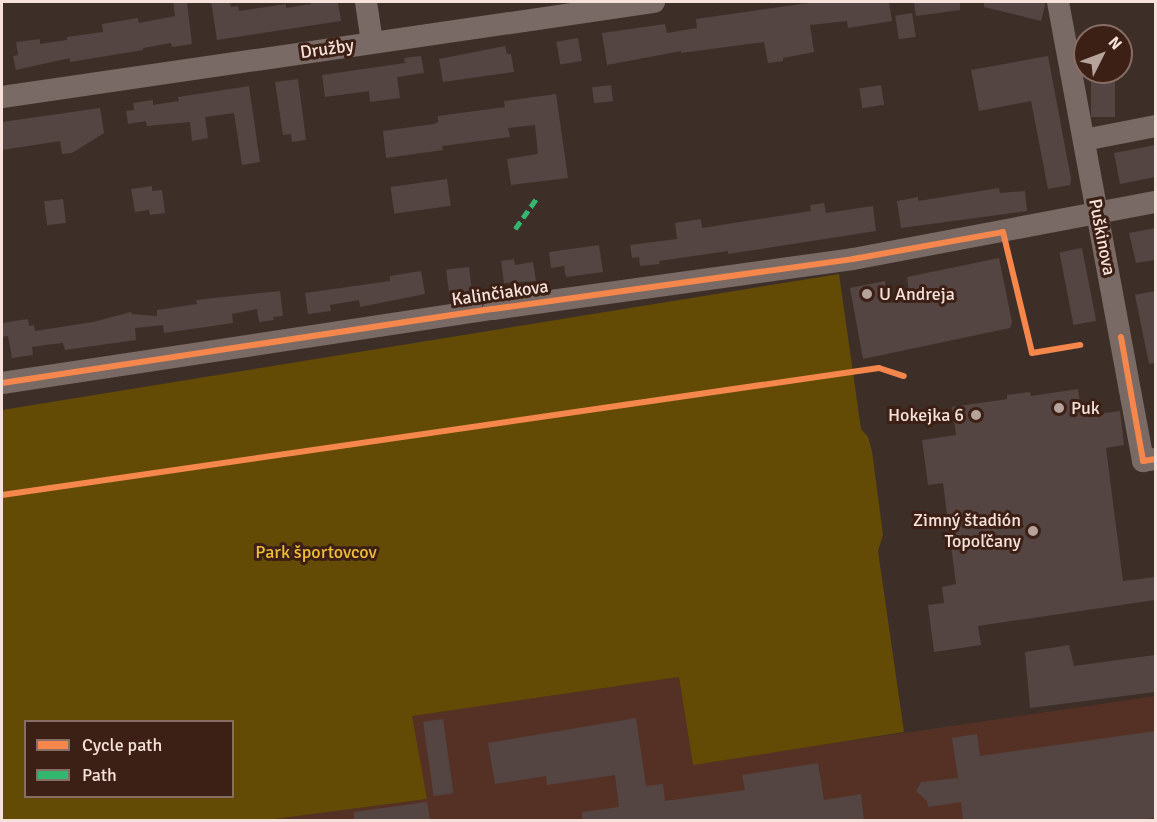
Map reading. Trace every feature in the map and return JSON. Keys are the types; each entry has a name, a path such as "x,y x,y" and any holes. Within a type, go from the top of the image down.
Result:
{"street":[{"path":"366,2 372,42"},
{"name":"Družby","path":"2,97 654,2"},
{"name":"Puškinova","path":"1058,2 1143,461 1155,459"},
{"path":"1084,140 1155,126"},
{"name":"Kalinčiakova","path":"2,383 493,309 853,260 1098,215 1155,202"}],"shaded area":[{"path":"679,677 693,764 1155,696 1155,820 267,820 427,799 411,716"}],"green space":[{"name":"Park športovcov","path":"839,274 861,429 868,437 872,451 883,535 878,551 904,732 693,765 679,677 412,716 427,799 267,820 2,820 2,410"}],"building":[{"path":"173,2 187,2 192,44 172,47 171,43 70,62 70,58 16,70 13,56 18,55 16,42 40,39 40,44 67,40 67,37 103,32 102,24 138,18 139,23 175,16"},
{"path":"211,2 230,2 231,7 238,6 239,11 286,4 286,8 311,4 311,2 338,2 341,21 217,40"},
{"path":"815,2 889,2 892,21 848,28 847,21 810,25 814,52 783,58 783,61 768,63 764,42 681,53 681,51 607,65 602,33 665,24 667,33 697,28 696,19"},
{"path":"914,2 960,2 960,10 916,16"},
{"path":"984,2 1045,2 1045,6 1041,21 984,7"},
{"path":"912,13 916,37 899,39 895,16"},
{"path":"578,38 582,61 560,64 556,42"},
{"path":"505,46 507,54 511,54 514,72 443,82 439,59"},
{"path":"421,56 424,73 397,77 400,98 370,102 369,91 325,97 322,75 405,63 404,58"},
{"path":"1048,56 1071,179 1070,185 1048,189 1031,101 979,111 971,70"},
{"path":"298,79 306,140 292,142 291,134 283,135 275,82"},
{"path":"1091,84 1115,84 1115,117 1091,117"},
{"path":"611,85 613,101 594,103 592,87"},
{"path":"881,85 884,105 862,108 859,88"},
{"path":"249,86 260,162 242,165 234,113 205,117 208,138 192,141 190,122 147,126 146,121 128,124 126,111 134,110 133,103 153,100 153,105 179,101 178,97"},
{"path":"556,94 568,178 511,185 507,159 538,154 535,125 508,128 510,137 442,146 443,150 386,158 383,131 434,124 438,122 438,116 505,107 504,101"},
{"path":"100,108 104,133 72,153 62,154 60,141 2,150 2,122"},
{"path":"1155,145 1155,177 1120,184 1114,153"},
{"path":"447,179 451,206 394,214 391,187"},
{"path":"152,186 152,191 162,190 165,213 150,215 149,210 135,212 131,189"},
{"path":"999,188 1000,193 1025,191 1027,211 901,228 897,201 918,197 918,201"},
{"path":"63,199 66,223 47,225 44,201"},
{"path":"824,203 826,213 873,206 876,231 728,254 728,251 659,261 660,264 640,266 639,257 632,258 630,245 677,239 675,223 701,219 702,228 811,211 810,205"},
{"path":"1155,228 1155,260 1136,263 1129,233"},
{"path":"599,245 603,272 566,277 564,266 551,268 549,252"},
{"path":"1082,248 1096,321 1074,325 1059,252"},
{"path":"999,258 1012,322 1010,328 863,359 850,288 885,281 888,303 910,300 907,277"},
{"path":"514,259 515,265 533,262 536,281 504,283 501,261"},
{"path":"469,267 472,291 449,294 446,270"},
{"path":"421,271 425,294 360,307 359,300 330,305 331,311 308,314 305,293 390,281 390,276"},
{"path":"280,291 283,316 273,317 274,320 259,322 257,309 232,314 233,323 164,333 163,325 135,328 136,340 65,350 63,343 45,345 32,347 33,355 12,358 8,336 2,337 2,323 28,319 29,326 34,325 35,331 93,322 131,312 132,314 157,316 157,310 197,304 196,300"},
{"path":"1155,291 1155,363 1149,364 1135,295"},
{"name":"Zimný štadión Topoľčany","path":"1078,389 1082,416 1120,411 1124,445 1106,448 1123,581 1155,577 1155,600 978,626 981,645 934,652 928,605 944,603 942,587 956,584 943,483 928,485 922,440 956,435 952,407 1007,399 1007,395 1030,392 1031,396"},
{"path":"1069,645 1074,666 1155,655 1155,692 1030,708 1025,652"},
{"path":"636,718 646,786 663,784 665,801 745,790 742,775 818,763 824,800 861,794 864,820 582,820 582,812 619,807 615,775 547,785 546,776 495,784 488,743"},
{"path":"443,719 453,793 434,796 423,722"},
{"path":"1155,731 1155,818 1139,820 963,820 961,802 928,807 927,801 916,791 921,782 958,778 952,738 977,734 980,756"},
{"path":"427,802 430,820 354,820 354,812"}],"marked path":[{"path":"515,229 537,197"}],"cycle path":[{"path":"2,383 493,309 853,259 1003,232 1032,353 1080,345"},
{"path":"1121,337 1143,461 1156,459"},
{"path":"2,495 879,368 904,376"}],"place":[{"name":"U Andreja","path":"867,294"},
{"name":"Puk","path":"1059,408"},
{"name":"Hokejka 6","path":"976,415"},
{"name":"Zimný štadión Topoľčany","path":"1033,531"}]}
